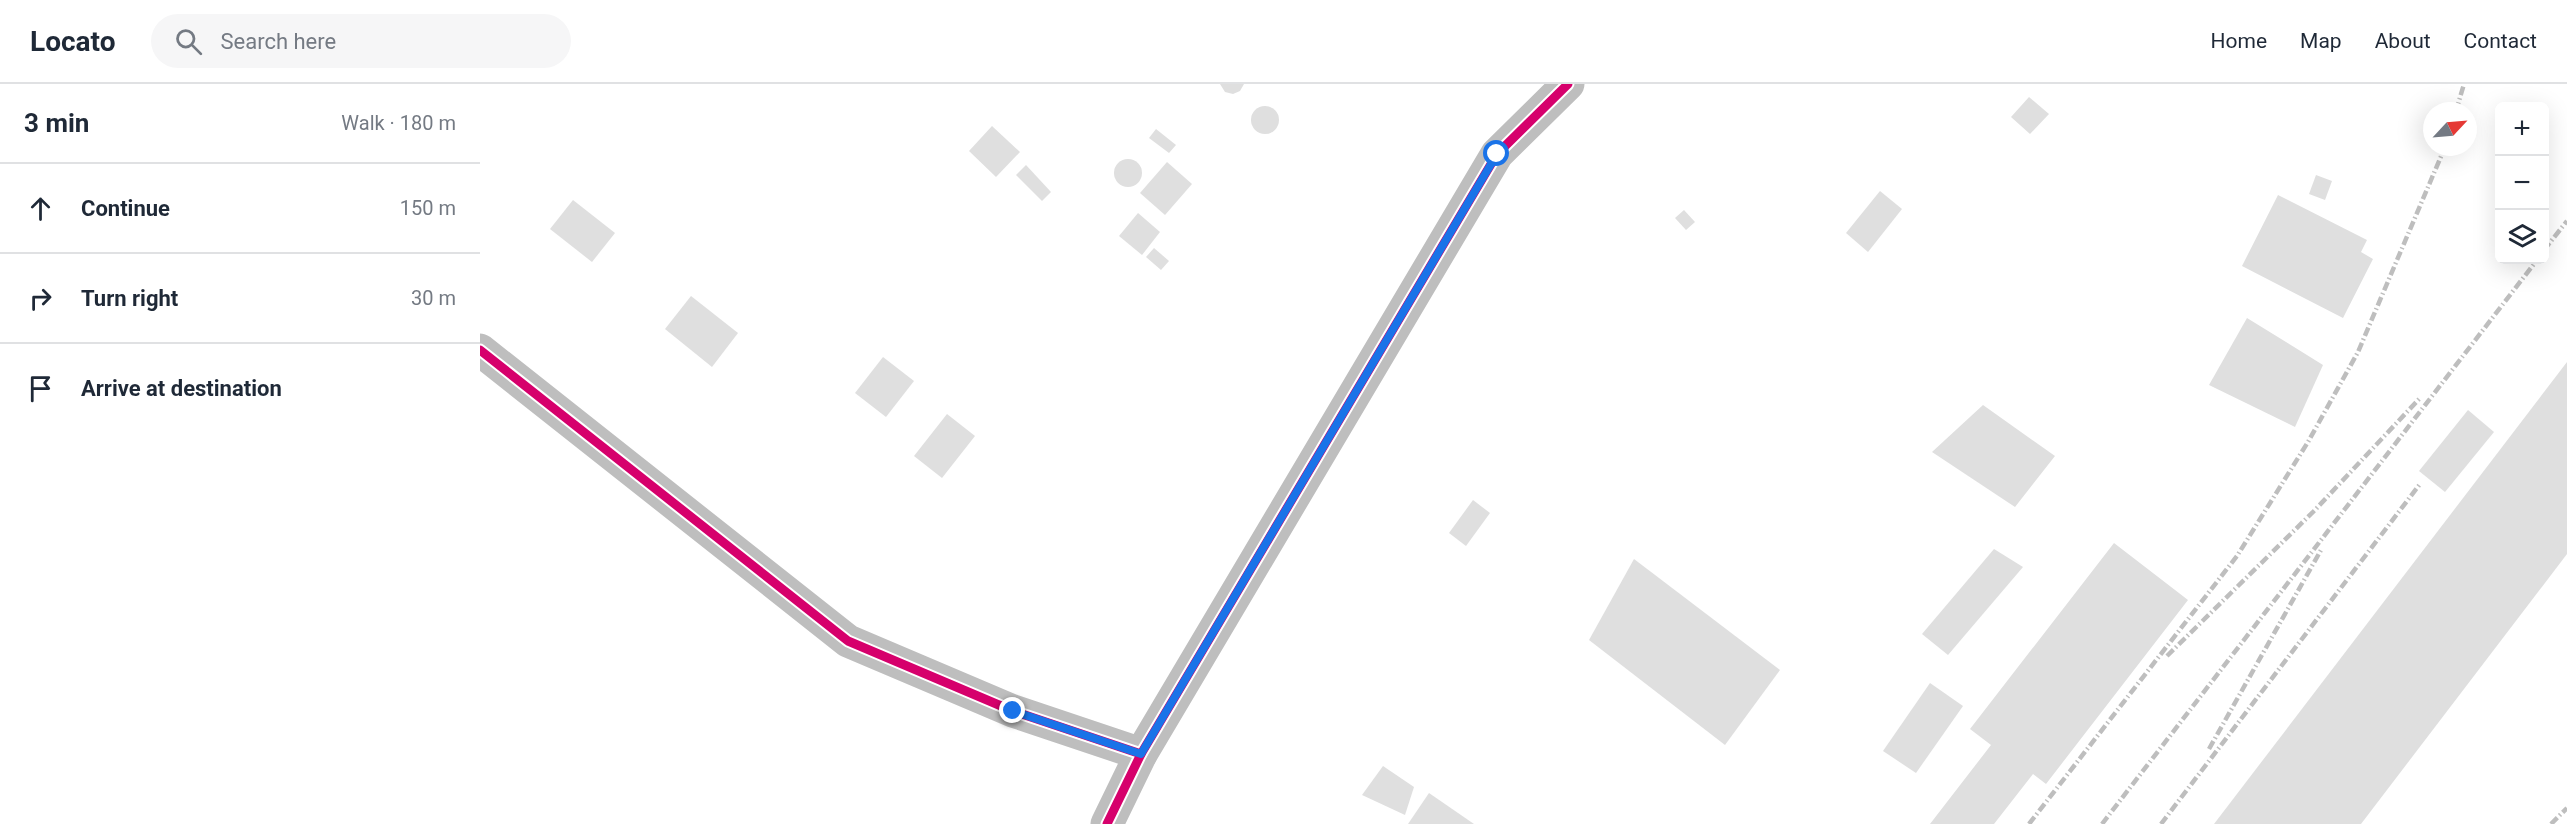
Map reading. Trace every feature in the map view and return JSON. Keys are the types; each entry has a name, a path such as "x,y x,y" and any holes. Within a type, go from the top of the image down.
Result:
{"street":[{"path":"1107,824 1141,754 1497,154 1569,84"},
{"path":"480,350 848,641 1013,711 1141,754"}],"building":[{"path":"1220,84 1244,84 1240,91 1233,94 1225,92"},
{"path":"2029,97 2049,114 2030,134 2011,117"},
{"path":"1265,106 1275,110 1279,120 1275,130 1265,134 1255,130 1251,120 1255,110"},
{"path":"992,126 1020,152 996,177 969,151"},
{"path":"1156,129 1176,145 1169,153 1149,138"},
{"path":"1128,159 1138,163 1142,173 1138,183 1128,187 1118,183 1114,173 1118,163"},
{"path":"1167,162 1192,184 1165,215 1140,193"},
{"path":"1026,165 1051,192 1042,201 1016,175"},
{"path":"2316,175 2332,181 2325,200 2309,194"},
{"path":"1880,191 1902,209 1868,252 1846,233"},
{"path":"2278,195 2367,240 2361,252 2373,259 2343,318 2242,266"},
{"path":"573,200 615,233 592,262 550,229"},
{"path":"1684,210 1695,222 1686,230 1675,218"},
{"path":"1138,213 1160,232 1142,255 1119,236"},
{"path":"1154,248 1169,261 1161,270 1146,257"},
{"path":"691,296 738,333 712,367 665,329"},
{"path":"2247,318 2323,365 2295,427 2209,385"},
{"path":"883,357 914,381 886,417 855,393"},
{"path":"2567,362 2567,554 2361,824 2214,824"},
{"path":"1983,405 2055,456 2015,507 1932,452"},
{"path":"2468,410 2494,432 2445,492 2419,471"},
{"path":"947,414 975,436 942,478 914,456"},
{"path":"1473,500 1490,513 1466,546 1449,533"},
{"path":"2114,543 2188,600 2046,784 2033,774 1994,824 1930,824 1991,745 1970,729"},
{"path":"1994,549 2023,567 1948,655 1922,634"},
{"path":"1634,559 1780,670 1725,745 1589,640"},
{"path":"1930,683 1963,706 1916,773 1883,751"},
{"path":"1383,766 1414,787 1405,815 1362,795"},
{"path":"1429,793 1474,824 1408,824"}],"railway":[{"path":"2459,102 2464,84"},
{"path":"2029,824 2237,556 2308,442 2358,352 2441,156"},
{"path":"2549,244 2567,221"},
{"path":"2102,824 2534,264"},
{"path":"2167,656 2314,511 2421,397"},
{"path":"2161,824 2420,484"},
{"path":"2209,749 2321,550"},
{"path":"2551,824 2567,808"}],"cycle path":[{"path":"1107,824 1141,754 1497,154 1568,84"},
{"path":"480,350 848,641 1013,711 1141,754"}],"route":[{"path":"1013,711 1141,754 1497,154"}]}
